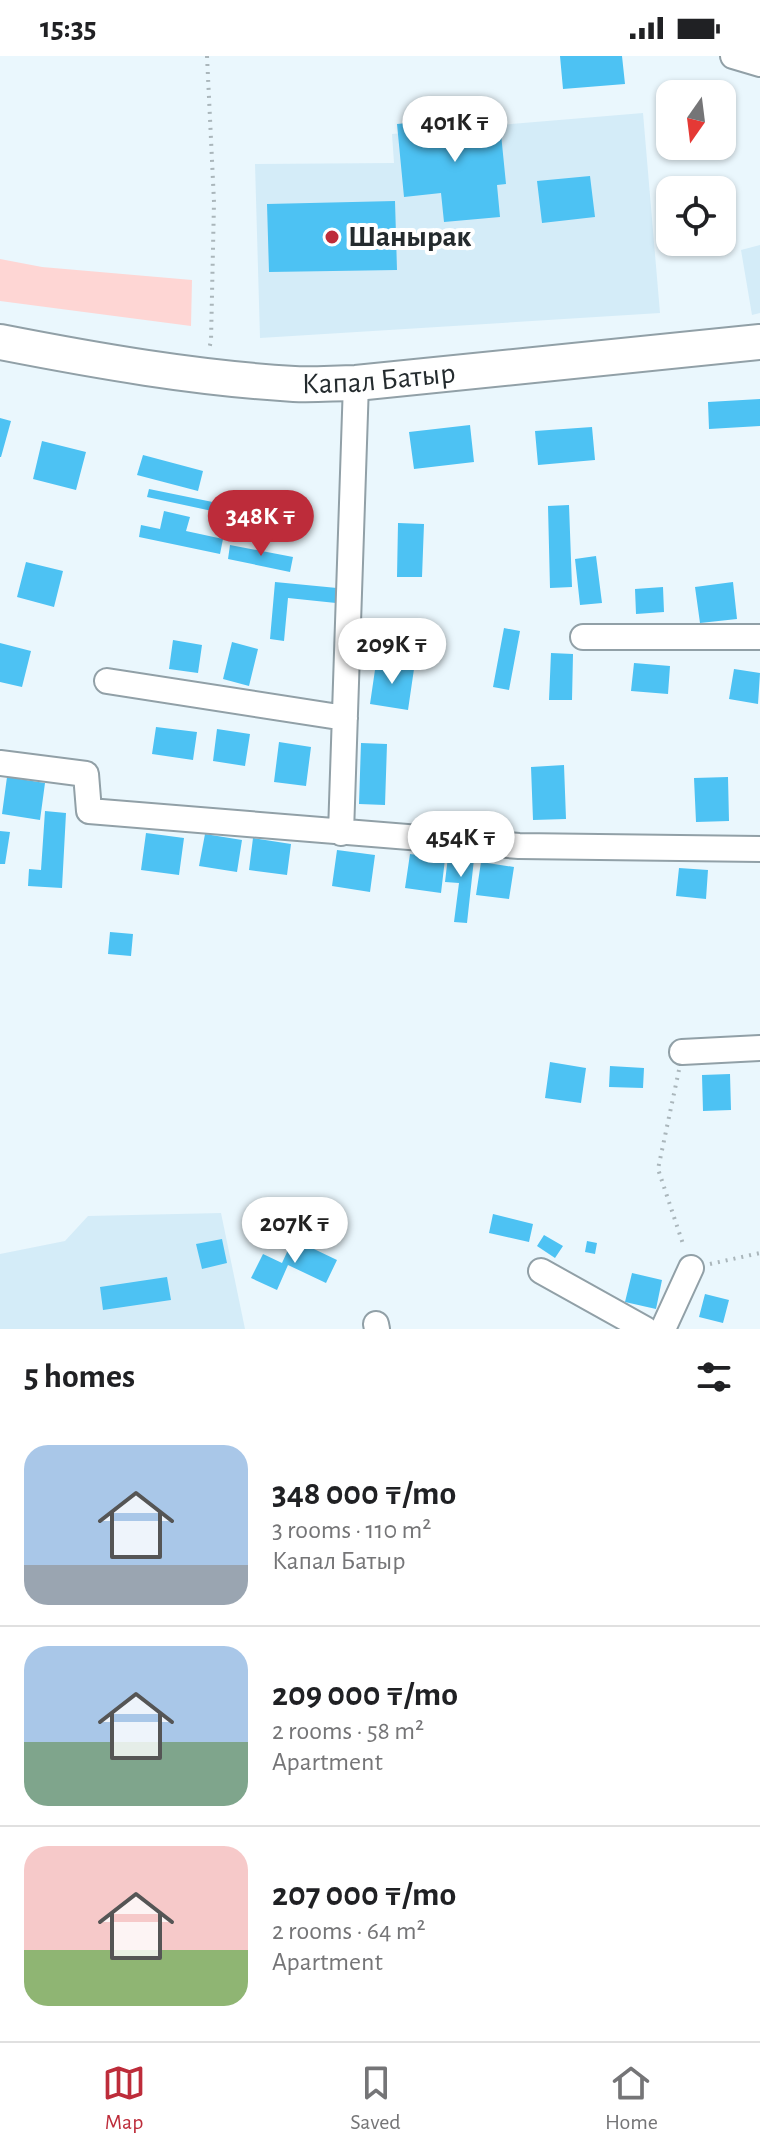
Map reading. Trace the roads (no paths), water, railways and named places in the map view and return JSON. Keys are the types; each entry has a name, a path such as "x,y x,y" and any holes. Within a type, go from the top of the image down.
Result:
{"main road":[{"name":"Капал Батыр","path":"0,342 95,361 297,384 356,383 760,342"}],"street":[{"path":"733,56 760,64"},
{"path":"341,833 356,383"},
{"path":"583,637 760,637"},
{"path":"107,681 345,718"},
{"path":"0,763 86,774 89,811 519,846 760,849"},
{"path":"682,1052 760,1048"},
{"path":"663,1329 691,1268"},
{"path":"541,1271 645,1329"}],"place":[{"name":"Шанырак","path":"332,237"}]}
